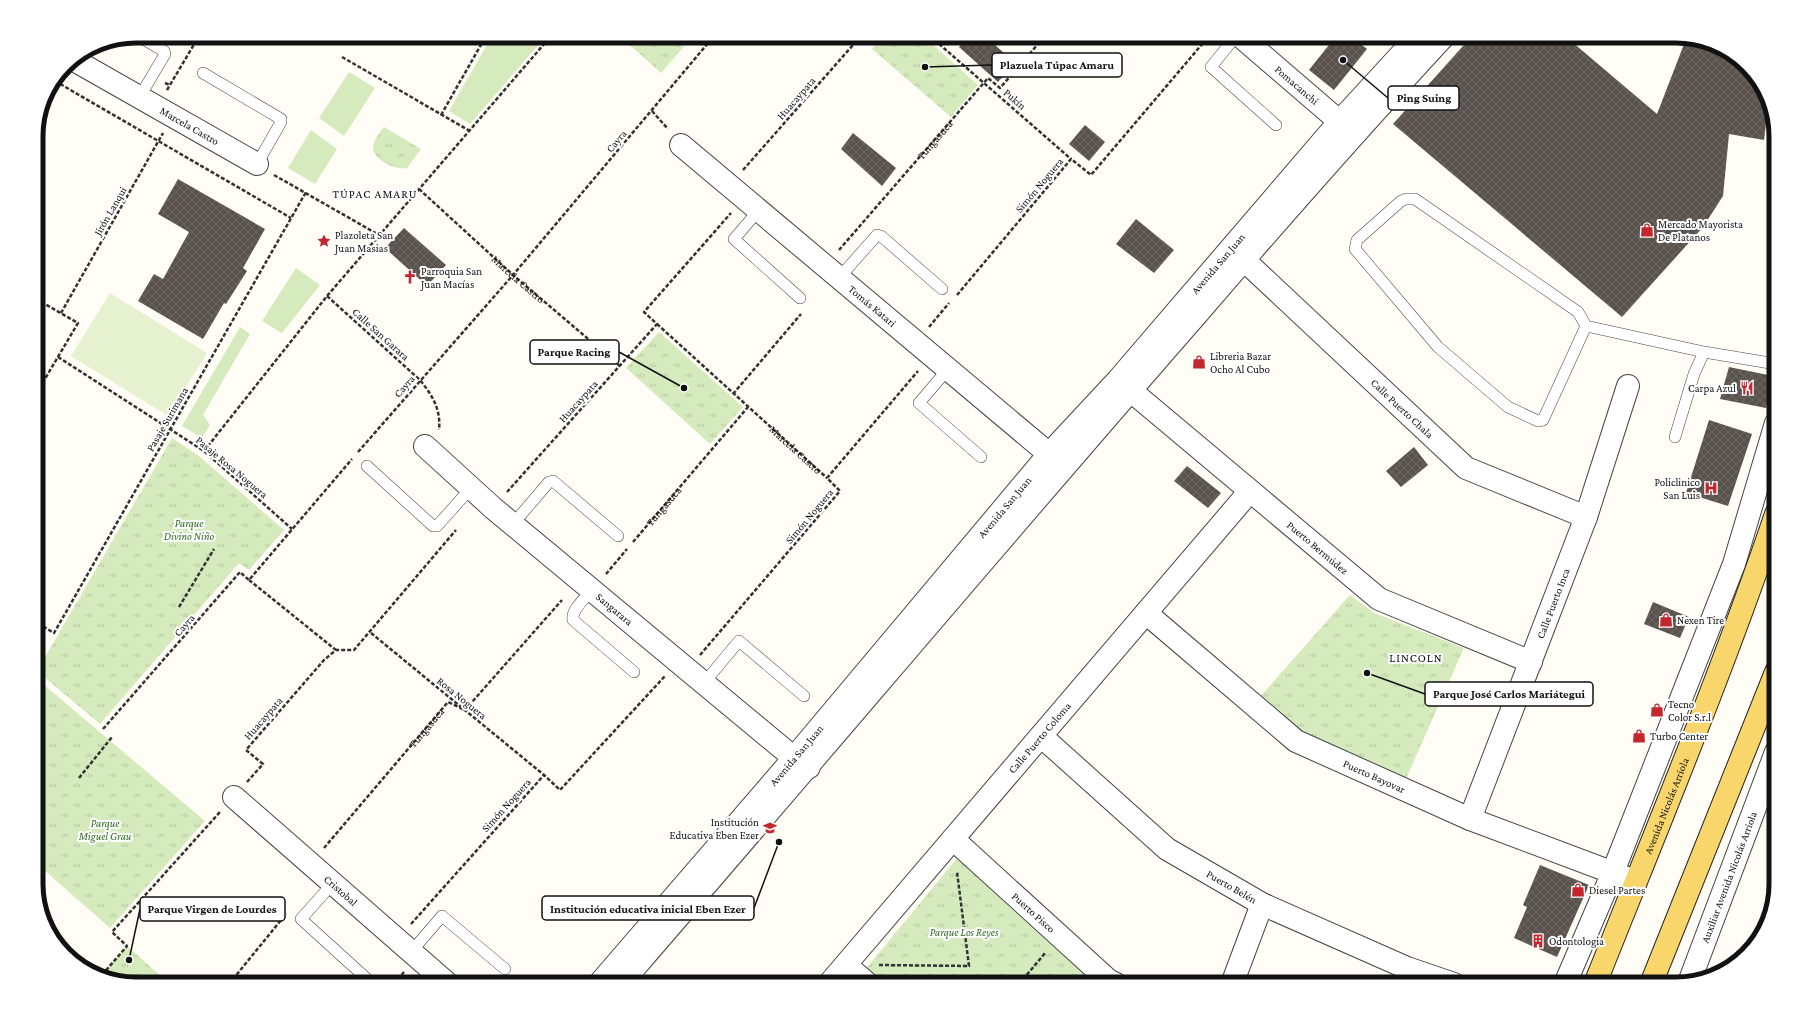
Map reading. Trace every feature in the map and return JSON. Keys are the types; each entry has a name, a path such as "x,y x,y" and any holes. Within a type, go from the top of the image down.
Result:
{"main road":[{"name":"Avenida Nicolás Arriola","path":"1598,977 1676,786 1747,599 1769,535"},
{"path":"1658,977 1769,690"}],"street":[{"name":"Pomacanchi","path":"1248,43 1347,127"},
{"name":"Avenida San Juan","path":"1056,460 1130,390 1244,260 1413,43"},
{"name":"Avenida San Juan","path":"617,977 1056,460 1118,380 1347,127 1437,43"},
{"name":"Marcela Castro","path":"79,63 257,164"},
{"name":"Tomás Katari","path":"681,145 1056,460"},
{"name":"Calle Puerto Chala","path":"1244,260 1466,468 1586,517"},
{"name":"Calle Puerto Inca","path":"1470,819 1586,517 1628,386"},
{"name":"Puerto Bermúdez","path":"1130,390 1379,599 1531,662"},
{"name":"Sangarara","path":"426,446 493,508 801,762"},
{"path":"1567,977 1613,872 1734,564 1769,446"},
{"name":"Calle Puerto Coloma","path":"835,977 1250,492"},
{"name":"Puerto Bayovar","path":"1146,613 1296,741 1470,819 1636,882"},
{"name":"Puerto Belén","path":"1041,736 1167,849 1262,904 1404,976"},
{"name":"Auxiliar Avenida Nicolás Arriola","path":"1692,975 1769,771"},
{"name":"Cristobal","path":"234,797 440,977"},
{"name":"Puerto Pisco","path":"953,839 1105,977"},
{"path":"1235,977 1262,904"},
{"path":"846,965 872,974"}],"lane":[{"path":"150,43 164,51 165,54 156,108"},
{"path":"1230,43 1211,67 1276,125"},
{"path":"203,73 281,119 281,122 257,164"},
{"path":"745,198 734,239 800,298"},
{"path":"1586,326 1547,415 1543,420 1538,421 1508,407 1438,347 1357,252 1355,245 1357,240 1401,201 1415,198 1578,312 1586,326 1704,352 1769,363"},
{"path":"832,272 878,235 942,289"},
{"path":"1675,437 1694,374 1704,352"},
{"path":"948,370 919,403 982,457"},
{"path":"367,466 433,526 436,526 472,488"},
{"path":"513,524 548,482 553,481 618,536"},
{"path":"586,585 572,616 573,620 634,672"},
{"path":"690,671 740,641 804,696"},
{"path":"332,883 301,919 365,977"},
{"path":"404,945 442,916 505,969"}],"path":[{"name":"Jirón Lanqui","path":"61,313 159,141 156,108 195,43"},
{"path":"441,115 482,43"},
{"path":"204,450 327,296 545,43"},
{"name":"Cayra","path":"103,729 240,572 249,580 420,380 513,275 708,43"},
{"name":"Huacaypata","path":"493,508 657,324 644,312 745,198 856,43"},
{"name":"Pukín","path":"938,43 1071,159"},
{"path":"984,82 988,78 1000,88 1040,43"},
{"name":"Simón Noguera","path":"956,295 1071,159 1091,175 1203,43"},
{"path":"342,57 470,131"},
{"name":"Tungasuca","path":"832,272 984,82"},
{"path":"60,84 292,218"},
{"path":"257,164 380,235"},
{"name":"Marcela Castro","path":"420,189 513,275 620,366"},
{"name":"Pasaje Surimana","path":"52,636 306,192"},
{"name":"Calle San Garara","path":"327,296 420,380 430,391 439,409 439,430 426,446"},
{"name":"Simón Noguera","path":"404,945 544,775 560,790 690,671 840,491 827,478 924,349 951,301"},
{"path":"43,303 78,323 43,382"},
{"path":"733,394 804,310"},
{"name":"Marcela Castro","path":"657,324 827,478"},
{"name":"Pasaje Rosa Noguera","path":"58,357 204,450 292,529"},
{"name":"Tungasuca","path":"632,543 748,407"},
{"path":"249,580 336,650 354,650 371,633 457,529"},
{"path":"179,608 214,549"},
{"path":"465,710 586,585 628,549"},
{"path":"43,626 54,633"},
{"name":"Rosa Noguera","path":"371,633 544,775"},
{"name":"Huacaypata","path":"105,971 127,946 112,932 263,764 246,750 324,660 336,650"},
{"name":"Tungasuca","path":"311,864 448,702 465,710"},
{"path":"79,778 112,737"},
{"path":"872,974 969,966 953,839"},
{"path":"235,977 286,913"},
{"path":"1024,977 1059,936"}],"green space":[{"path":"488,43 540,43 470,124 449,111"},
{"path":"628,43 687,43 661,73"},
{"path":"877,43 931,43 978,85 951,117 872,49"},
{"path":"349,72 375,88 344,136 319,118"},
{"path":"384,127 421,149 407,168 397,168 391,166 376,156 373,146 377,136"},
{"path":"311,130 337,149 315,184 288,168"},
{"path":"296,268 320,285 282,333 262,321"},
{"path":"110,293 207,353 168,416 71,356"},
{"path":"240,327 250,334 203,415 210,425 202,438 182,426"},
{"path":"659,332 743,407 710,444 626,368"},
{"name":"Parque Divino Niño","path":"172,438 199,456 284,530 249,570 239,563 100,724 43,676 43,661"},
{"path":"1350,595 1374,613 1464,648 1405,781 1300,734 1258,699"},
{"name":"Parque Miguel Grau","path":"43,684 205,821 110,928 43,869"},
{"name":"Parque Los Reyes","path":"958,857 1090,977 874,977 865,970"},
{"path":"127,946 162,977 124,976 105,971"}],"building":[{"path":"963,43 993,43 1015,63 998,82 959,47"},
{"path":"1330,43 1359,43 1367,49 1334,90 1309,70"},
{"name":"Mercado Mayorista De Platanos","path":"1466,43 1573,43 1657,114 1684,44 1700,46 1711,50 1732,62 1746,75 1759,95 1767,117 1764,140 1729,134 1723,196 1703,227 1622,317 1393,124"},
{"path":"1085,125 1105,142 1089,161 1069,144"},
{"path":"853,133 896,168 882,186 841,149"},
{"path":"178,179 265,229 243,268 247,271 226,304 224,303 203,339 138,301 154,274 163,279 189,232 158,214"},
{"path":"1136,219 1174,250 1154,273 1116,244"},
{"path":"404,228 446,265 427,286 385,248"},
{"name":"Carpa Azul","path":"1729,367 1769,375 1769,394 1766,408 1720,399"},
{"path":"1709,420 1752,434 1728,506 1686,493"},
{"path":"1414,447 1428,465 1401,487 1386,471"},
{"path":"1187,466 1221,493 1208,508 1174,481"},
{"name":"Nexen Tire","path":"1653,602 1689,617 1680,638 1644,624"},
{"path":"1540,865 1589,885 1557,957 1514,938 1527,907 1523,905"}],"place":[{"name":"Ping Suing","path":"1343,60"},
{"name":"Plazuela Túpac Amaru","path":"925,67"},
{"name":"Mercado Mayorista De Platanos","path":"1647,230"},
{"name":"Plazoleta San Juan Masias","path":"324,241"},
{"name":"Parroquia San Juan Macías","path":"410,277"},
{"name":"Libreria Bazar Ocho Al Cubo","path":"1199,362"},
{"name":"Parque Racing","path":"684,388"},
{"name":"Carpa Azul","path":"1747,388"},
{"name":"Policlinico San Luis","path":"1711,488"},
{"name":"Nexen Tire","path":"1666,620"},
{"name":"Parque José Carlos Mariátegui","path":"1367,673"},
{"name":"Tecno Color S.r.l","path":"1657,710"},
{"name":"Turbo Center","path":"1639,736"},
{"name":"Institución Educativa Eben Ezer","path":"770,828"},
{"name":"Institución educativa inicial Eben Ezer","path":"779,842"},
{"name":"Diesel Partes","path":"1578,890"},
{"name":"Odontologia","path":"1538,941"},
{"name":"Parque Virgen de Lourdes","path":"129,960"}],"district":[{"name":"TÚPAC AMARU","path":"375,194"},
{"name":"LINCOLN","path":"1416,658"}]}
